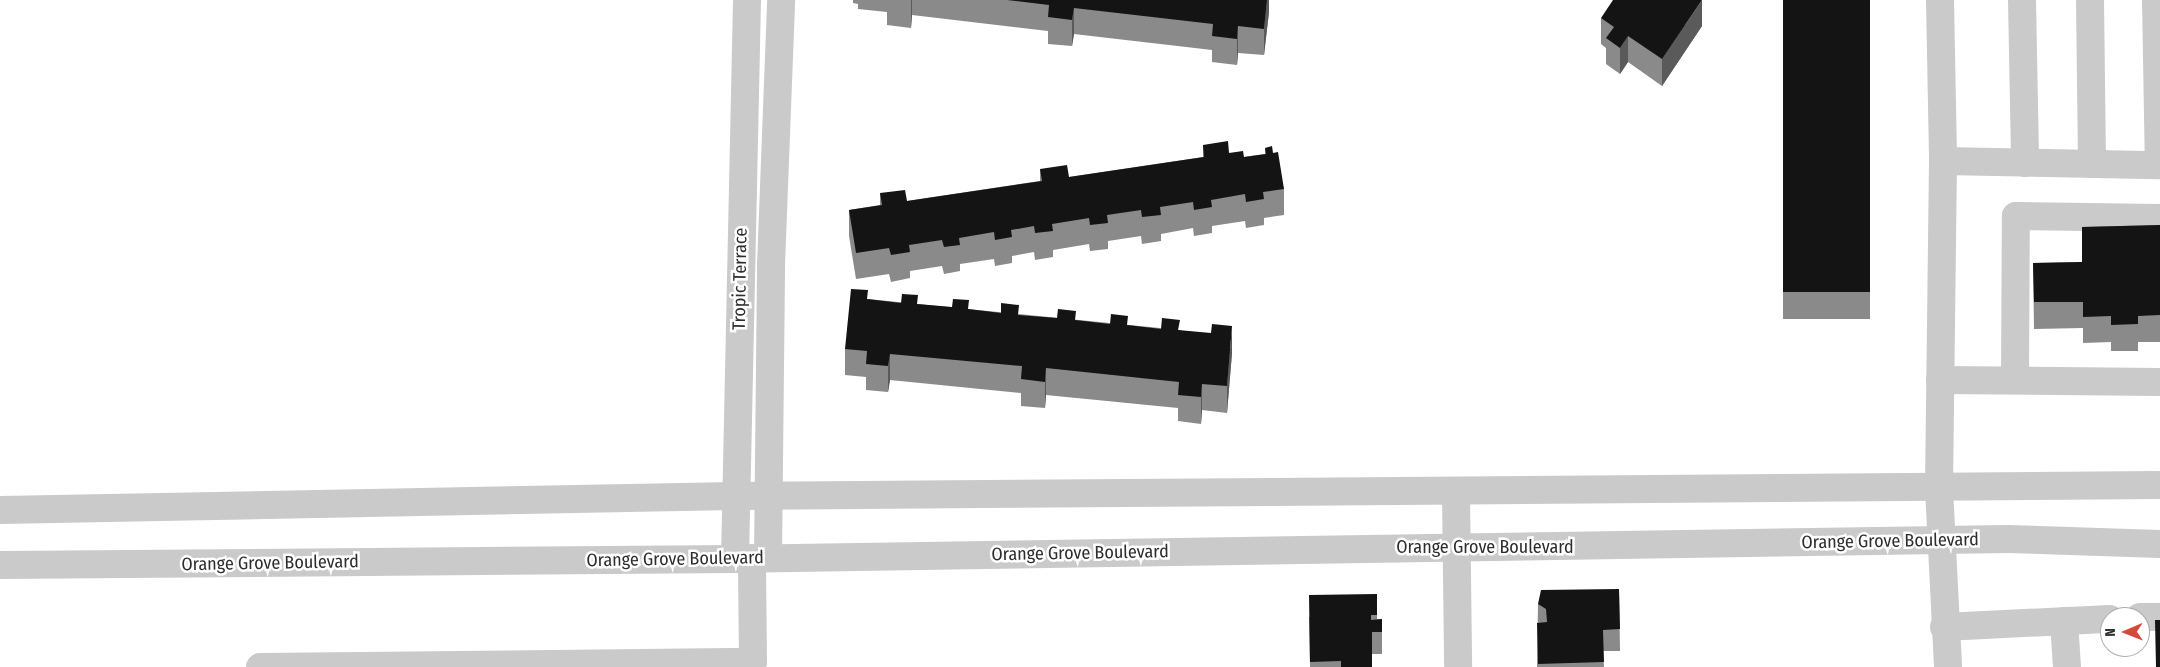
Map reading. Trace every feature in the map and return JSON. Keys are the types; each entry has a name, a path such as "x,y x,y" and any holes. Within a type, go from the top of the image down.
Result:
{"street":[{"name":"Tropic Terrace","path":"747,0 735,496 752,558"},
{"name":"Tropic Terrace","path":"752,558 770,496 771,255 780,0"},
{"path":"1940,0 1943,161 1939,488 1944,626 1948,667"},
{"path":"2022,0 2024,162"},
{"path":"2090,0 2092,164"},
{"path":"1943,161 2160,165 2156,0"},
{"path":"2014,380 2016,216 2160,218"},
{"path":"1940,380 2160,382"},
{"path":"0,510 735,496 1456,493 2160,485"},
{"path":"1456,493 1458,667"},
{"name":"Orange Grove Boulevard","path":"0,565 752,558 2008,539 2160,544"},
{"path":"260,667 753,662 752,558"},
{"path":"1944,626 2100,619"},
{"path":"2064,621 2067,667"}],"building":[{"path":"1007,0 1267,0 1264,29 1238,26 1237,39 1212,36 1213,24 1074,8 1072,20 1048,17 1049,5"},
{"path":"1613,0 1702,0 1662,59 1628,36 1620,48 1606,38 1614,27 1601,18"},
{"path":"1783,0 1870,0 1870,292 1783,292"},
{"path":"1228,141 1229,153 1243,151 1244,157 1266,154 1265,148 1272,146 1273,153 1278,152 1284,189 1263,192 1264,199 1246,202 1245,194 1211,200 1212,207 1194,210 1193,202 1160,207 1161,215 1142,217 1141,210 1107,215 1108,223 1090,225 1089,218 1052,224 1053,231 1035,233 1034,226 1011,230 1012,237 995,240 994,232 959,238 960,245 944,247 942,240 909,245 910,252 891,255 889,248 856,253 849,210 882,205 880,193 905,190 907,201 1042,181 1040,169 1067,165 1069,177 1204,157 1203,145"},
{"path":"2160,225 2160,315 2138,316 2138,324 2111,325 2111,316 2083,317 2083,302 2034,302 2033,263 2082,262 2082,227"},
{"path":"851,289 868,290 867,299 901,303 902,294 918,295 917,304 952,307 953,299 969,300 968,309 1001,313 1001,303 1019,305 1018,315 1057,318 1058,309 1076,311 1075,320 1110,324 1111,314 1128,316 1127,325 1161,329 1162,318 1180,320 1178,330 1211,333 1212,324 1232,326 1227,386 1202,384 1201,397 1178,395 1179,382 1046,368 1045,382 1021,379 1022,366 890,354 888,366 866,364 867,351 845,349"},
{"path":"1619,589 1620,629 1603,630 1604,662 1538,664 1537,623 1547,622 1546,609 1538,604 1541,590"},
{"path":"1377,594 1377,615 1371,615 1371,620 1382,619 1382,632 1372,632 1372,667 1341,667 1341,661 1310,662 1309,595"},
{"path":"2155,620 2160,620 2160,667 2156,667"}]}
